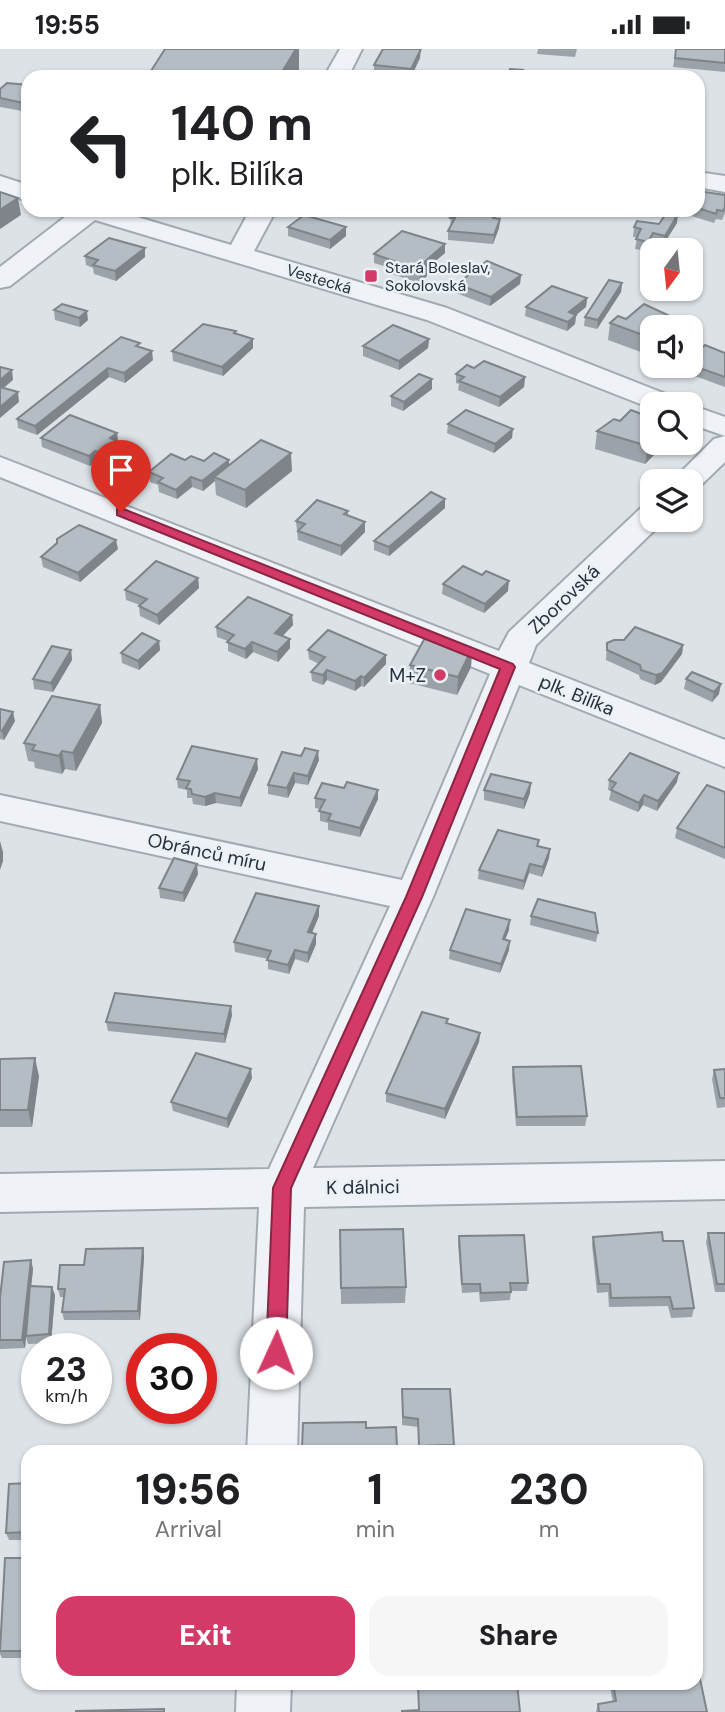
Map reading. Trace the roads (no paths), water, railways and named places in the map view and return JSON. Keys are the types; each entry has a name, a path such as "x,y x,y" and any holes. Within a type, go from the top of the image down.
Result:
{"street":[{"path":"340,70 351,49"},
{"path":"705,180 725,184"},
{"path":"0,184 21,191"},
{"path":"0,280 81,217"},
{"name":"Vestecká","path":"109,217 437,314 640,394"},
{"path":"239,255 259,217"},
{"path":"703,419 725,427"},
{"path":"700,469 725,445"},
{"name":"plk. Bilíka","path":"0,465 725,754"},
{"name":"Zborovská","path":"272,1445 282,1188 414,897 521,640 640,526"},
{"name":"Obránců míru","path":"0,808 414,897"},
{"name":"K dálnici","path":"0,1193 725,1180"},
{"path":"263,1712 264,1690"}],"place":[{"name":"Stará Boleslav, Sokolovská","path":"371,276"},
{"name":"M+Z","path":"440,675"}]}
